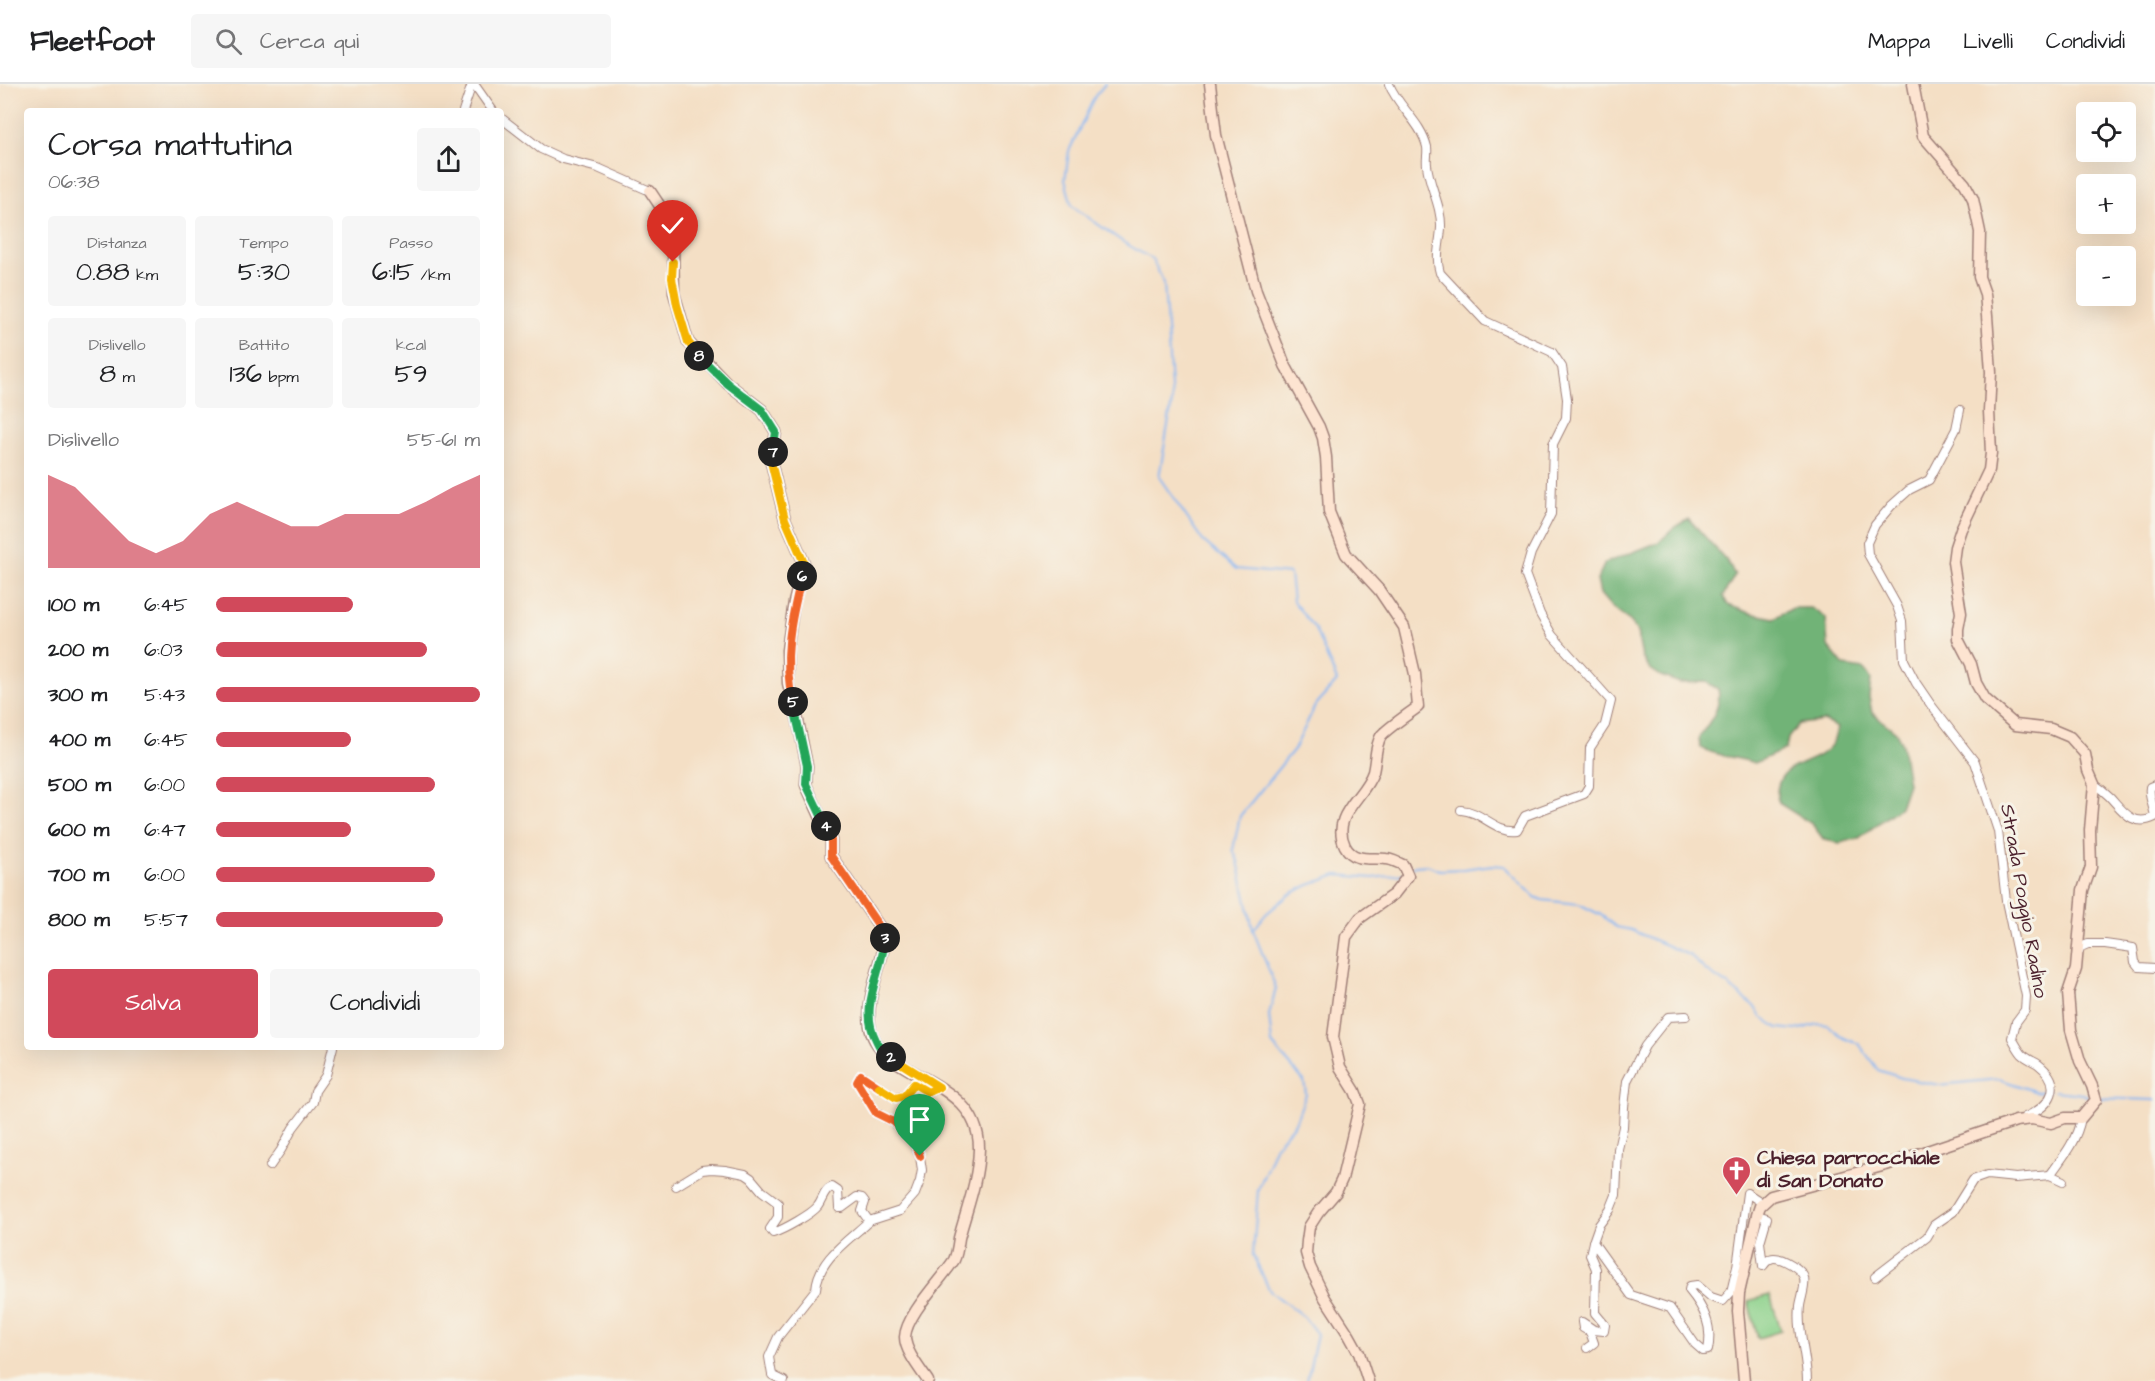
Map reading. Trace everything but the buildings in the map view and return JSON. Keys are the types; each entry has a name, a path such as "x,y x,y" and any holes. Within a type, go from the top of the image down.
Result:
{"street":[{"path":"464,108 473,84"},
{"path":"473,84 491,108"},
{"path":"1210,84 1216,135 1256,291 1285,365 1323,438 1329,512 1346,554 1379,590 1404,627 1415,674 1418,707 1382,734 1373,771 1367,785 1343,816 1342,829 1345,846 1360,860 1387,859 1403,865 1408,876 1394,894 1360,918 1346,937 1333,1037 1340,1067 1360,1104 1342,1179 1336,1192 1318,1213 1310,1227 1306,1253 1325,1298 1359,1353 1368,1381"},
{"path":"1389,84 1394,97 1422,133 1427,148 1427,165 1438,204 1441,228 1437,264 1440,273 1485,321 1552,352 1562,367 1567,408 1566,418 1553,444 1551,514 1531,553 1525,574 1540,614 1552,635 1611,701 1605,725 1590,748 1589,786 1584,794 1525,816 1517,830 1510,831 1471,810 1461,810"},
{"path":"1913,84 1923,136 1965,184 1973,199 1980,232 1978,277 1985,294 1987,316 1990,372 1989,470 1955,547 1953,561 1961,613 1958,639 1985,699 2015,725 2051,729 2070,737 2085,754 2094,784 2109,796 2122,812 2136,820 2146,822 2155,817 2149,793 2150,787 2155,784"},
{"path":"504,120 541,149 563,159 598,168 650,191 662,209 673,242 674,293 688,342 728,384 762,410 776,432 771,462 785,519 804,563 794,602 787,650 788,683 807,766 806,784 831,840 831,856 885,935 868,1009 870,1029 883,1053 939,1087 960,1103 970,1114 979,1147 976,1180 955,1259 913,1314 907,1327 905,1339 928,1381"},
{"name":"Strada Poggio Radino","path":"1757,1215 1760,1206 1771,1196 1896,1162 2016,1121 2035,1113 2049,1102 2052,1096 2053,1087 2048,1074 2023,1055 2012,1038 2016,1022 2025,1010 2026,996 2006,901 1998,831 1979,772 1975,762 1954,737 1916,683 1904,660 1902,621 1898,606 1868,554 1867,543 1875,525 1896,501 1929,480 1956,429 1960,410"},
{"path":"2050,1175 2069,1150 2079,1131 2082,1118 2096,1098 2080,1061 2071,1030 2068,993 2076,969 2083,890 2091,867 2090,830 2094,784"},
{"path":"2077,956 2081,947 2088,944 2133,948 2135,962 2139,967 2155,968"},
{"path":"1587,1348 1594,1343 1590,1332 1583,1328 1582,1322 1594,1330 1604,1331 1605,1325 1595,1313 1596,1269 1590,1255 1599,1225 1610,1210 1616,1195 1618,1149 1623,1127 1627,1081 1656,1029 1668,1017 1686,1016"},
{"path":"270,1166 292,1128 313,1101 315,1091 326,1075 332,1050"},
{"path":"784,1381 772,1375 769,1357 778,1337 816,1289 817,1279 824,1263 869,1221 900,1211 915,1194 921,1181 920,1156 914,1141 894,1122 876,1113 857,1082 861,1075 896,1098 904,1096 914,1084 928,1092 939,1087"},
{"path":"2016,1121 2032,1119 2051,1123 2065,1118 2082,1118"},
{"path":"676,1186 702,1170 711,1169 745,1174 778,1203 778,1217 770,1229 773,1233 817,1207 826,1190 832,1186 838,1191 837,1205 839,1208 857,1197 862,1198 865,1202 862,1211 869,1221"},
{"path":"1875,1276 1927,1238 1934,1225 1953,1212 1973,1180 1987,1175 2016,1178 2050,1175 2063,1181"},
{"path":"1744,1381 1738,1293 1747,1193 1758,1200"},
{"path":"1593,1242 1631,1295 1670,1308 1695,1344 1703,1351 1708,1350 1710,1342 1708,1323 1700,1303 1689,1290 1690,1286 1697,1285 1711,1297 1723,1301 1731,1292 1741,1269 1757,1215 1767,1218 1760,1242 1763,1266 1769,1259 1775,1258 1791,1264 1802,1273 1805,1279 1800,1307 1800,1332 1807,1361 1807,1381"}],"green space":[{"path":"1689,519 1726,560 1735,575 1723,596 1728,605 1774,618 1793,608 1811,608 1826,618 1828,646 1844,666 1863,669 1871,679 1869,697 1872,713 1896,732 1902,745 1908,784 1900,807 1859,838 1840,843 1824,840 1812,824 1780,804 1777,796 1779,784 1785,773 1817,757 1829,748 1837,728 1824,721 1799,724 1788,738 1786,749 1755,763 1705,750 1700,747 1699,737 1717,708 1718,689 1706,682 1680,683 1661,676 1649,668 1642,657 1637,632 1631,622 1612,608 1600,594 1597,580 1605,563 1659,542 1674,528"},
{"path":"1770,1295 1781,1331 1758,1338 1748,1301"}],"waterway":[{"path":"1105,84 1095,96 1069,151 1065,180 1072,206 1123,242 1152,259 1164,283 1172,402 1159,477 1203,541 1236,569 1290,574 1293,601 1315,629 1337,681 1315,706 1295,748 1240,816 1233,850 1238,861 1253,930 1276,988 1269,1015 1272,1044 1304,1081 1306,1094 1295,1123 1276,1145 1258,1190 1253,1255 1270,1291 1304,1317 1317,1334 1307,1381"},
{"path":"1409,870 1415,866 1427,865 1440,870 1504,866 1535,897 1542,900 1579,904 1601,915 1616,927 1631,930 1691,956 1705,970 1754,1006 1761,1017 1778,1028 1796,1030 1819,1024 1828,1025 1844,1038 1859,1044 1878,1070 1902,1078 1939,1085 1999,1079 2037,1092 2048,1091"},
{"path":"1254,929 1266,914 1290,894 1309,885 1337,875 1373,878 1404,874"},
{"path":"2054,1091 2083,1094 2092,1098"},
{"path":"2098,1098 2155,1100"}],"place":[{"name":"Chiesa parrocchiale di San Donato","path":"1736,1196"}],"route":[{"path":"673,262 674,293 688,342 728,384 762,410 776,432 771,462 785,519 804,563 794,602 787,650 788,683 807,766 806,784 827,828 831,840 831,856 885,935 868,1009 870,1029 883,1053 939,1087 928,1092 914,1084 904,1096 896,1098 861,1075 857,1082 876,1113 894,1122 914,1141 920,1156"}]}
